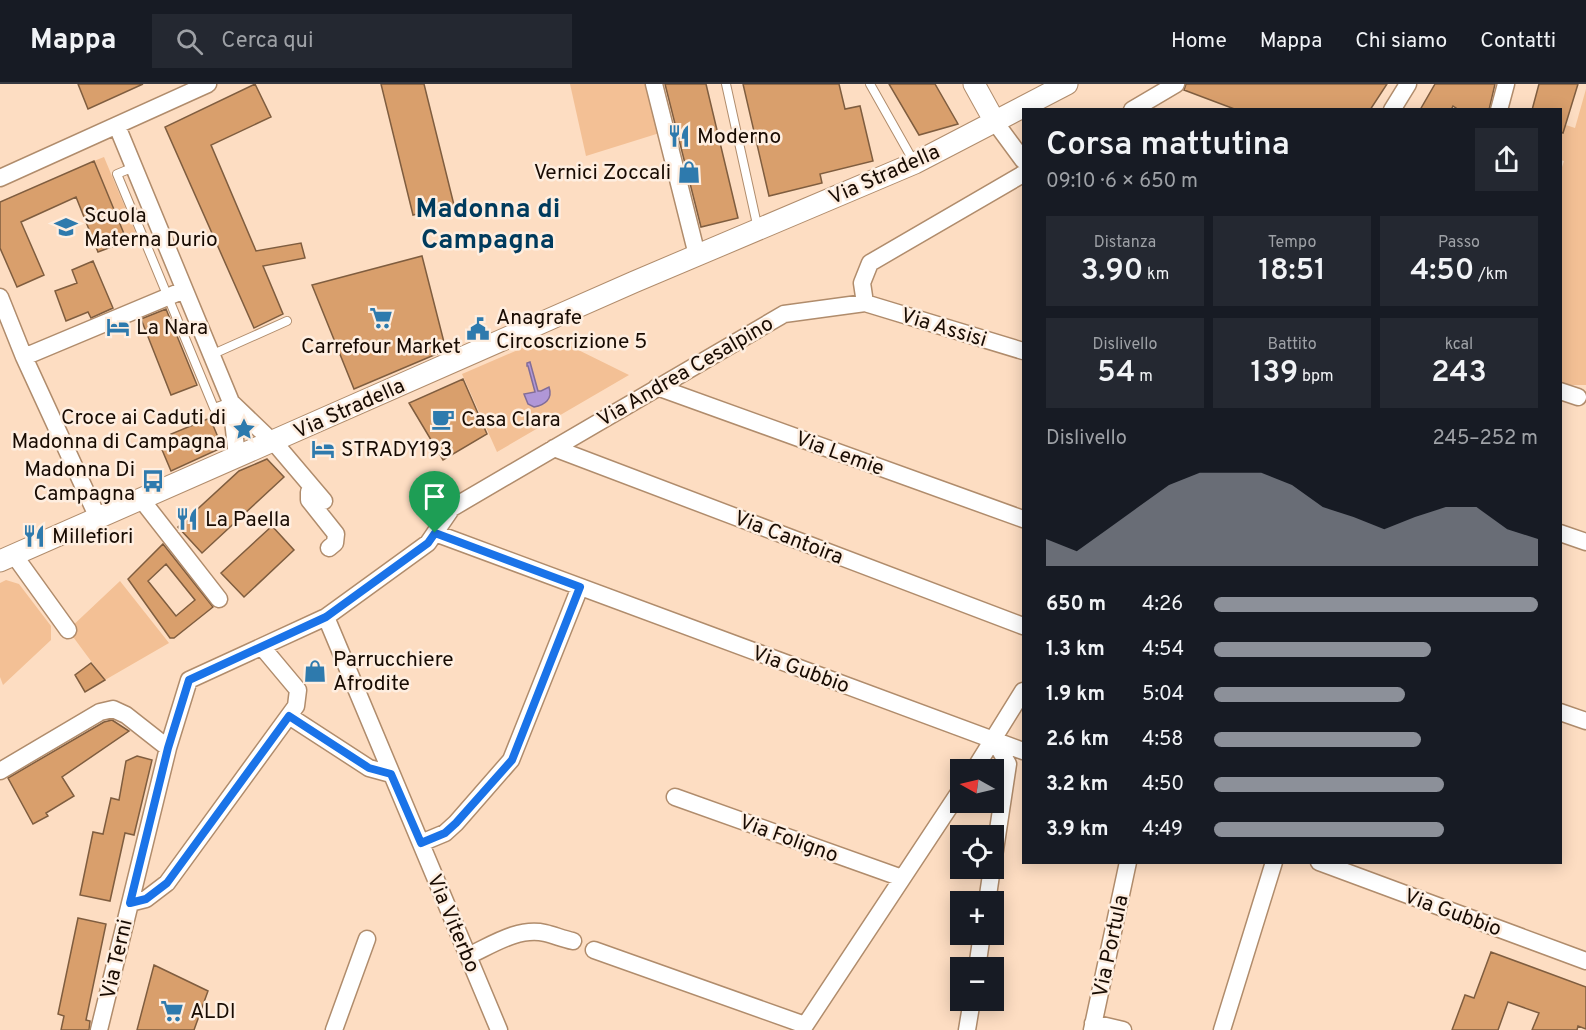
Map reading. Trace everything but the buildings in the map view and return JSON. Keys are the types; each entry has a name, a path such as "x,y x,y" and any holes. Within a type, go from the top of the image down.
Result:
{"street":[{"path":"0,178 208,84"},
{"path":"654,84 697,255"},
{"path":"974,84 995,122 1022,159"},
{"name":"Via Stradella","path":"7,558 697,255 915,163 1067,84"},
{"path":"1135,108 1176,84"},
{"path":"1393,108 1408,84"},
{"path":"1500,108 1506,84"},
{"path":"117,126 231,402 237,457"},
{"path":"865,303 862,283 870,263 1022,175"},
{"path":"24,357 184,290"},
{"path":"0,297 24,357 98,518"},
{"name":"Via Assisi","path":"865,303 1022,351"},
{"name":"Via Andrea Cesalpino","path":"435,533 452,508 784,314 865,303"},
{"name":"Via Lemie","path":"657,387 1022,519"},
{"path":"1562,392 1578,396"},
{"path":"231,402 272,442 324,501"},
{"name":"Via Cantoira","path":"554,448 1022,626"},
{"path":"308,482 309,500 336,534 334,543 329,548"},
{"path":"141,499 219,599"},
{"path":"130,903 146,899 167,883 296,706 298,690 262,647 326,617 428,543 435,533"},
{"name":"Via Gubbio","path":"435,533 1022,750"},
{"path":"1562,534 1586,542"},
{"path":"7,558 68,630"},
{"path":"421,843 445,833 456,823 512,760 580,587"},
{"name":"Via Viterbo","path":"326,617 499,1030"},
{"name":"Via Terni","path":"99,1030 168,748 189,680 262,647"},
{"path":"981,759 1022,693"},
{"path":"0,771 100,712 113,709 126,715 168,748"},
{"path":"1562,713 1586,721"},
{"path":"289,716 369,768 391,774"},
{"path":"994,740 1008,764 999,825"},
{"name":"Via Foligno","path":"675,797 902,878"},
{"path":"594,950 804,1028 950,806"},
{"name":"Via Portula","path":"1092,1027 1128,864"},
{"path":"1222,1030 1273,864"},
{"name":"Via Gubbio","path":"1324,864 1586,961"},
{"path":"468,956 518,933 543,932 573,941"},
{"path":"334,1030 367,939"},
{"path":"967,1030 970,1011"},
{"path":"1092,1027 1123,1030"}],"lane":[{"path":"726,84 758,229"},
{"path":"870,84 915,163"},
{"path":"134,167 117,174 214,408 231,402"},
{"path":"212,355 287,321"}],"shaded area":[{"path":"570,84 654,84 666,131 586,156"},
{"path":"1586,89 1586,385 1562,383 1562,167 1564,161 1562,160 1562,124 1575,128"},
{"path":"104,157 137,236 127,241 94,161"},
{"path":"550,336 629,375 497,452 462,374"},
{"path":"530,362 538,391 549,387 550,391 547,401 534,407 528,404 524,394 535,392 527,366"},
{"path":"6,580 19,584 51,626 51,640 3,685 0,677 0,583"},
{"path":"120,581 169,643 105,680 68,630"}],"place":[{"name":"Moderno","path":"679,136"},
{"name":"Vernici Zoccali","path":"689,172"},
{"name":"Scuola Materna Durio","path":"66,227"},
{"name":"Carrefour Market","path":"381,318"},
{"name":"La Nara","path":"118,327"},
{"name":"Anagrafe Circoscrizione 5","path":"478,329"},
{"name":"Casa Clara","path":"443,419"},
{"name":"Croce ai Caduti di Madonna di Campagna","path":"244,429"},
{"name":"STRADY193","path":"323,449"},
{"name":"Madonna Di Campagna","path":"153,481"},
{"name":"La Paella","path":"187,519"},
{"name":"Millefiori","path":"34,536"},
{"name":"Parrucchiere Afrodite","path":"315,671"},
{"name":"ALDI","path":"172,1011"}],"district":[{"name":"Madonna di Campagna","path":"488,224"}],"route":[{"path":"435,533 580,587 512,760 456,823 445,833 421,843 391,774 369,768 289,716 167,883 146,899 130,903 168,748 189,680 326,617 428,543 435,533"}]}
